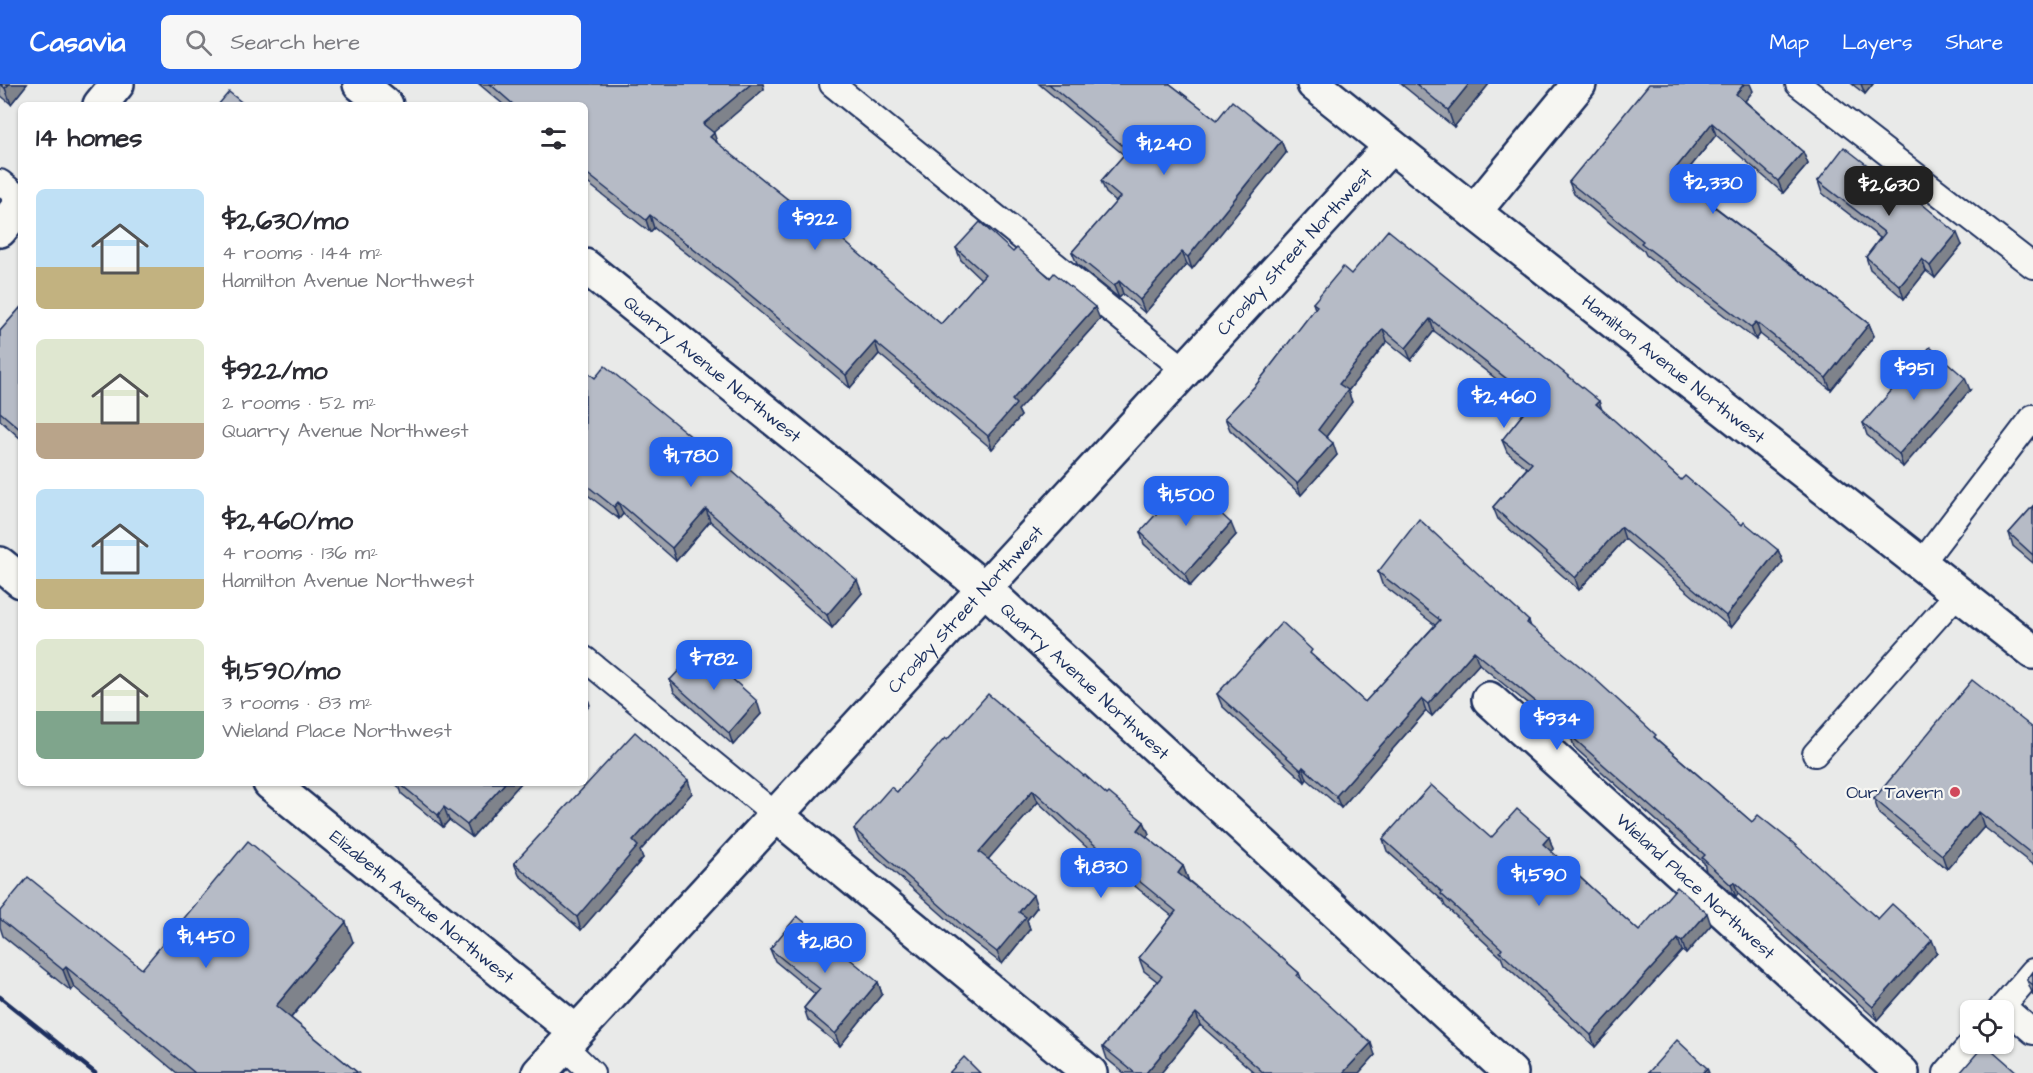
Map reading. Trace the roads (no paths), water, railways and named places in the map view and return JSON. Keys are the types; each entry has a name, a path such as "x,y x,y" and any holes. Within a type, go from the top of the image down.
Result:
{"street":[{"path":"102,102 117,84"},
{"path":"360,84 382,102"},
{"name":"Hamilton Avenue Northwest","path":"1314,84 2033,652"},
{"path":"1474,212 1578,84"},
{"name":"Crosby Street Northwest","path":"539,1073 1391,146"},
{"path":"0,230 18,208"},
{"name":"Quarry Avenue Northwest","path":"588,268 985,589 1510,1073"},
{"path":"0,564 18,579"},
{"name":"Wieland Place Northwest","path":"1490,699 1902,1073"},
{"name":"Elizabeth Avenue Northwest","path":"274,786 570,1039"},
{"path":"776,815 1090,1073"}],"lane":[{"path":"832,84 1185,369"},
{"path":"1797,84 2033,266"},
{"path":"0,182 18,197"},
{"path":"1920,564 2033,417"},
{"path":"1815,754 1958,593"},
{"path":"588,661 776,815"},
{"path":"2009,1000 2033,971"},
{"path":"2014,1018 2033,1032"},
{"path":"570,1039 591,1073"},
{"path":"1946,1073 1962,1054"}],"railway":[{"path":"0,997 95,1073"}],"place":[{"name":"Our Tavern","path":"1955,792"}]}
